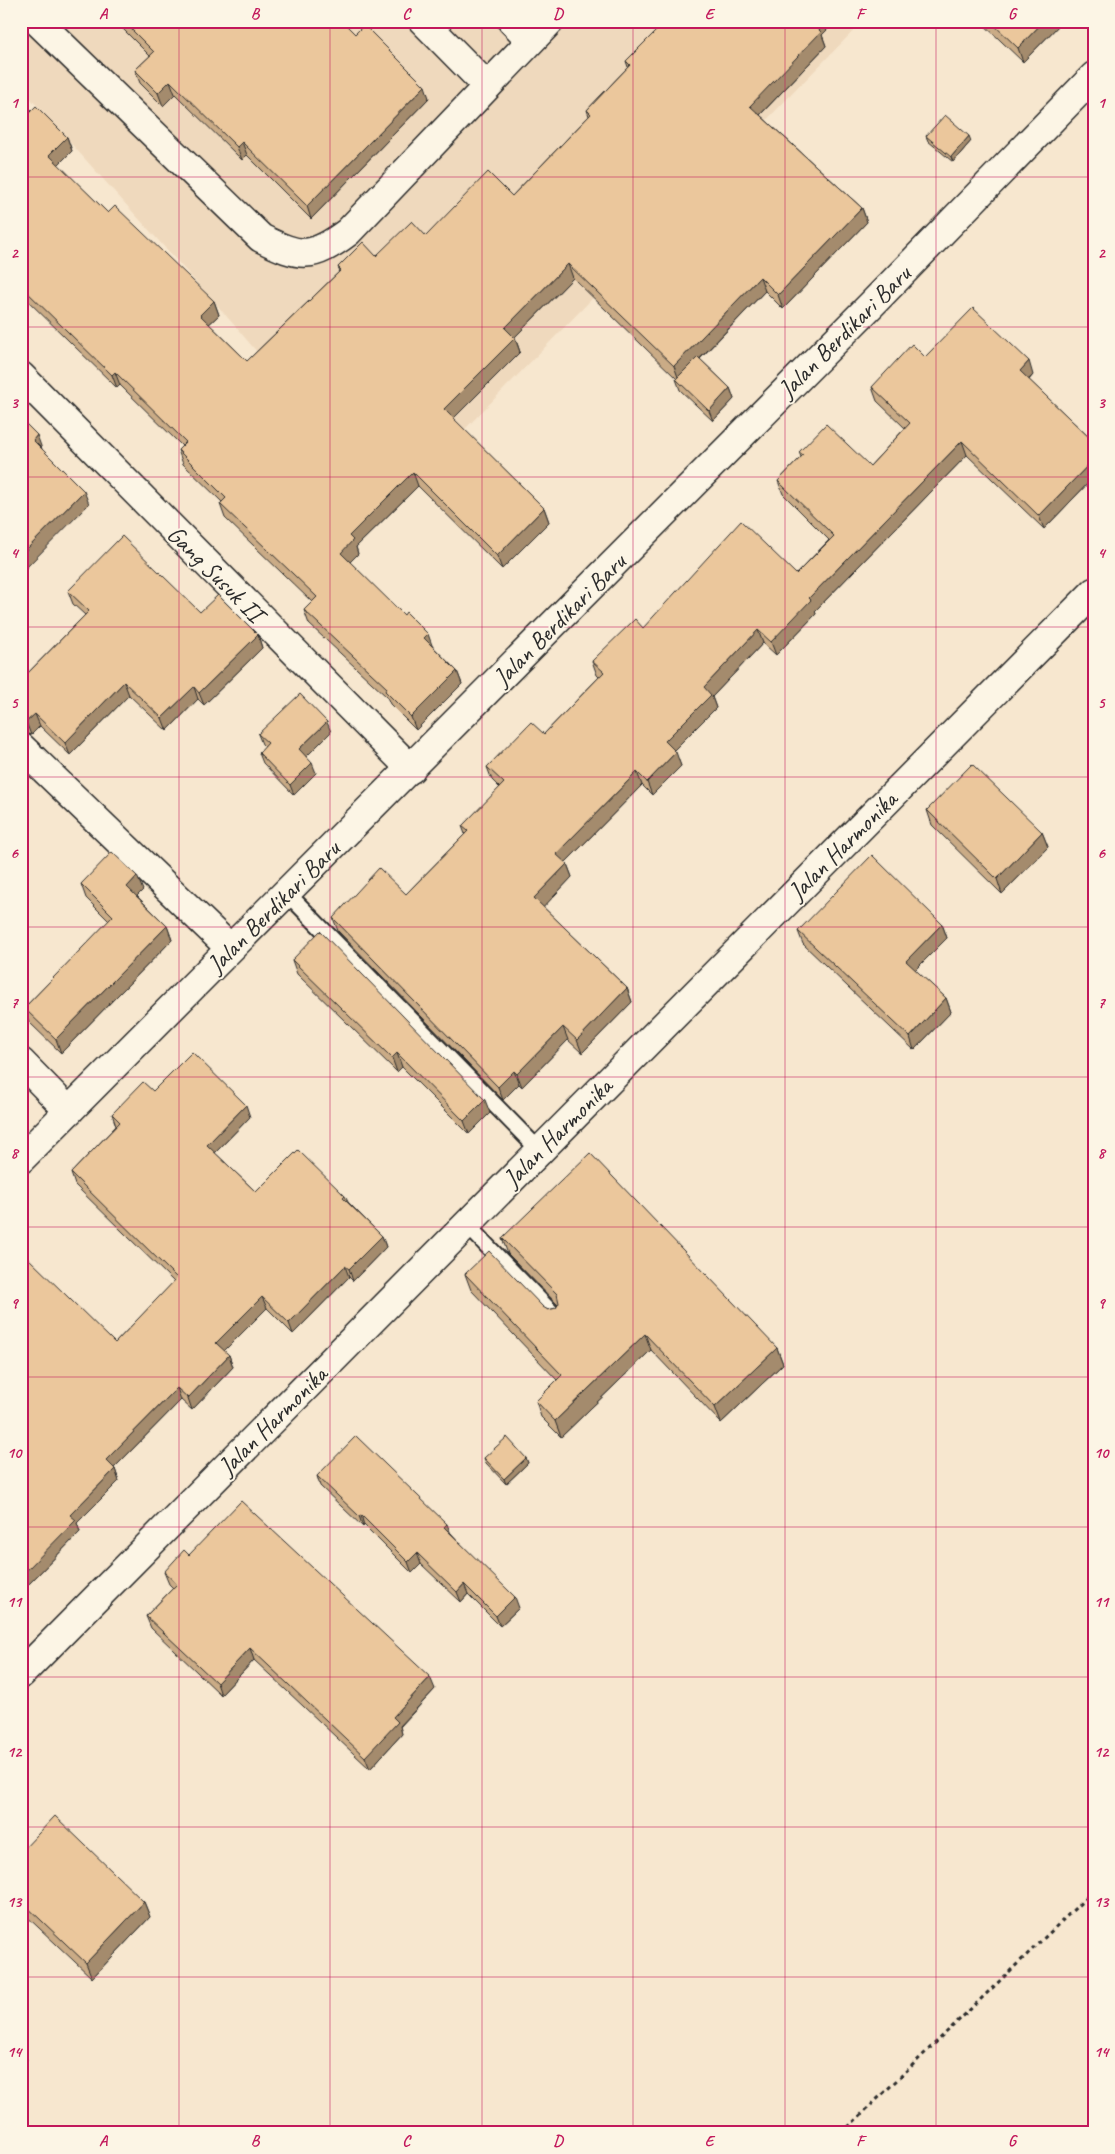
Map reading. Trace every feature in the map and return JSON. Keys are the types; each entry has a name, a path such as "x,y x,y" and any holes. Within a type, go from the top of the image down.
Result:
{"street":[{"path":"37,21 261,238 280,248 304,254 326,248 348,232 540,31 512,21"},
{"path":"423,21 487,86"},
{"name":"Jalan Berdikari Baru","path":"21,1158 871,306 1094,76"},
{"name":"Gang Susuk II","path":"21,376 411,769"},
{"name":"Jalan Harmonika","path":"21,1674 1094,592"},
{"path":"21,747 230,948"},
{"path":"21,1062 69,1111"}],"lane":[{"path":"286,892 539,1150"},
{"path":"466,1224 556,1317"}],"path":[{"path":"842,2133 1094,1890"}],"shaded area":[{"path":"21,21 863,21 389,507 223,312 21,88"}],"building":[{"path":"123,21 342,21 355,34 364,25 425,86 307,206 242,142 237,147 170,81 158,93 135,70 154,52"},
{"path":"666,21 818,21 814,25 821,32 750,106 862,208 778,295 760,277 674,366 568,264 505,328 515,338 444,409 544,508 497,556 413,472 349,536 353,540 341,553 404,615 406,612 428,634 424,638 457,671 411,717 385,691 387,688 304,610 317,597 220,504 226,498 178,450 186,442 115,372 112,375 21,286 21,107 28,114 36,106 67,137 49,155 108,213 115,206 214,301 200,315 247,361 341,270 338,267 363,242 376,256 412,221 426,236 488,172 512,196 591,114 587,110 630,65 626,61"},
{"path":"990,21 1044,21 1018,48"},
{"path":"945,115 969,136 951,157 926,136"},
{"path":"973,308 1029,361 1020,371 1094,442 1094,459 1039,516 962,441 809,598 811,600 771,642 758,630 704,687 711,695 665,741 676,752 647,782 637,772 556,854 567,864 534,898 627,988 577,1040 563,1027 517,1074 514,1071 498,1087 333,918 379,868 406,894 468,831 462,826 504,783 487,767 531,722 544,734 604,672 592,661 635,619 643,628 741,521 796,574 834,536 778,481 803,455 799,452 826,424 870,466 910,423 872,387 912,344 925,357"},
{"path":"698,357 730,388 709,411 676,379"},
{"path":"21,419 37,435 33,440 84,491 21,555"},
{"path":"122,536 200,612 218,595 258,635 199,693 194,687 162,718 124,682 65,743 35,714 26,722 21,720 21,680 89,611 68,591"},
{"path":"300,694 327,722 299,749 312,763 290,785 259,753 268,743 258,734"},
{"path":"972,764 1042,832 997,879 927,810"},
{"path":"112,852 137,876 127,887 167,926 56,1039 24,1008 113,916 81,884"},
{"path":"872,855 942,924 906,961 946,998 910,1037 798,931"},
{"path":"320,931 485,1100 464,1121 397,1053 392,1058 292,960"},
{"path":"192,1052 246,1105 207,1145 256,1192 298,1150 382,1236 349,1269 345,1266 289,1323 262,1297 216,1343 229,1355 188,1398 177,1388 106,1460 115,1469 70,1515 76,1520 21,1576 21,1258 25,1255 115,1343 177,1278 71,1173 120,1122 112,1114 143,1082 153,1091"},
{"path":"590,1153 777,1348 715,1407 645,1334 555,1421 536,1401 562,1375 465,1274 489,1251 543,1307 548,1310 556,1308 559,1303 557,1294 502,1238"},
{"path":"356,1436 447,1524 444,1527 515,1597 496,1616 464,1584 457,1592 417,1553 408,1562 361,1515 359,1516 317,1476"},
{"path":"507,1437 526,1458 504,1479 484,1458"},
{"path":"241,1501 430,1677 393,1717 398,1722 365,1757 250,1648 217,1683 146,1616 177,1584 164,1572 184,1550 189,1555"},
{"path":"55,1816 144,1902 86,1963 21,1901 21,1852"}]}
